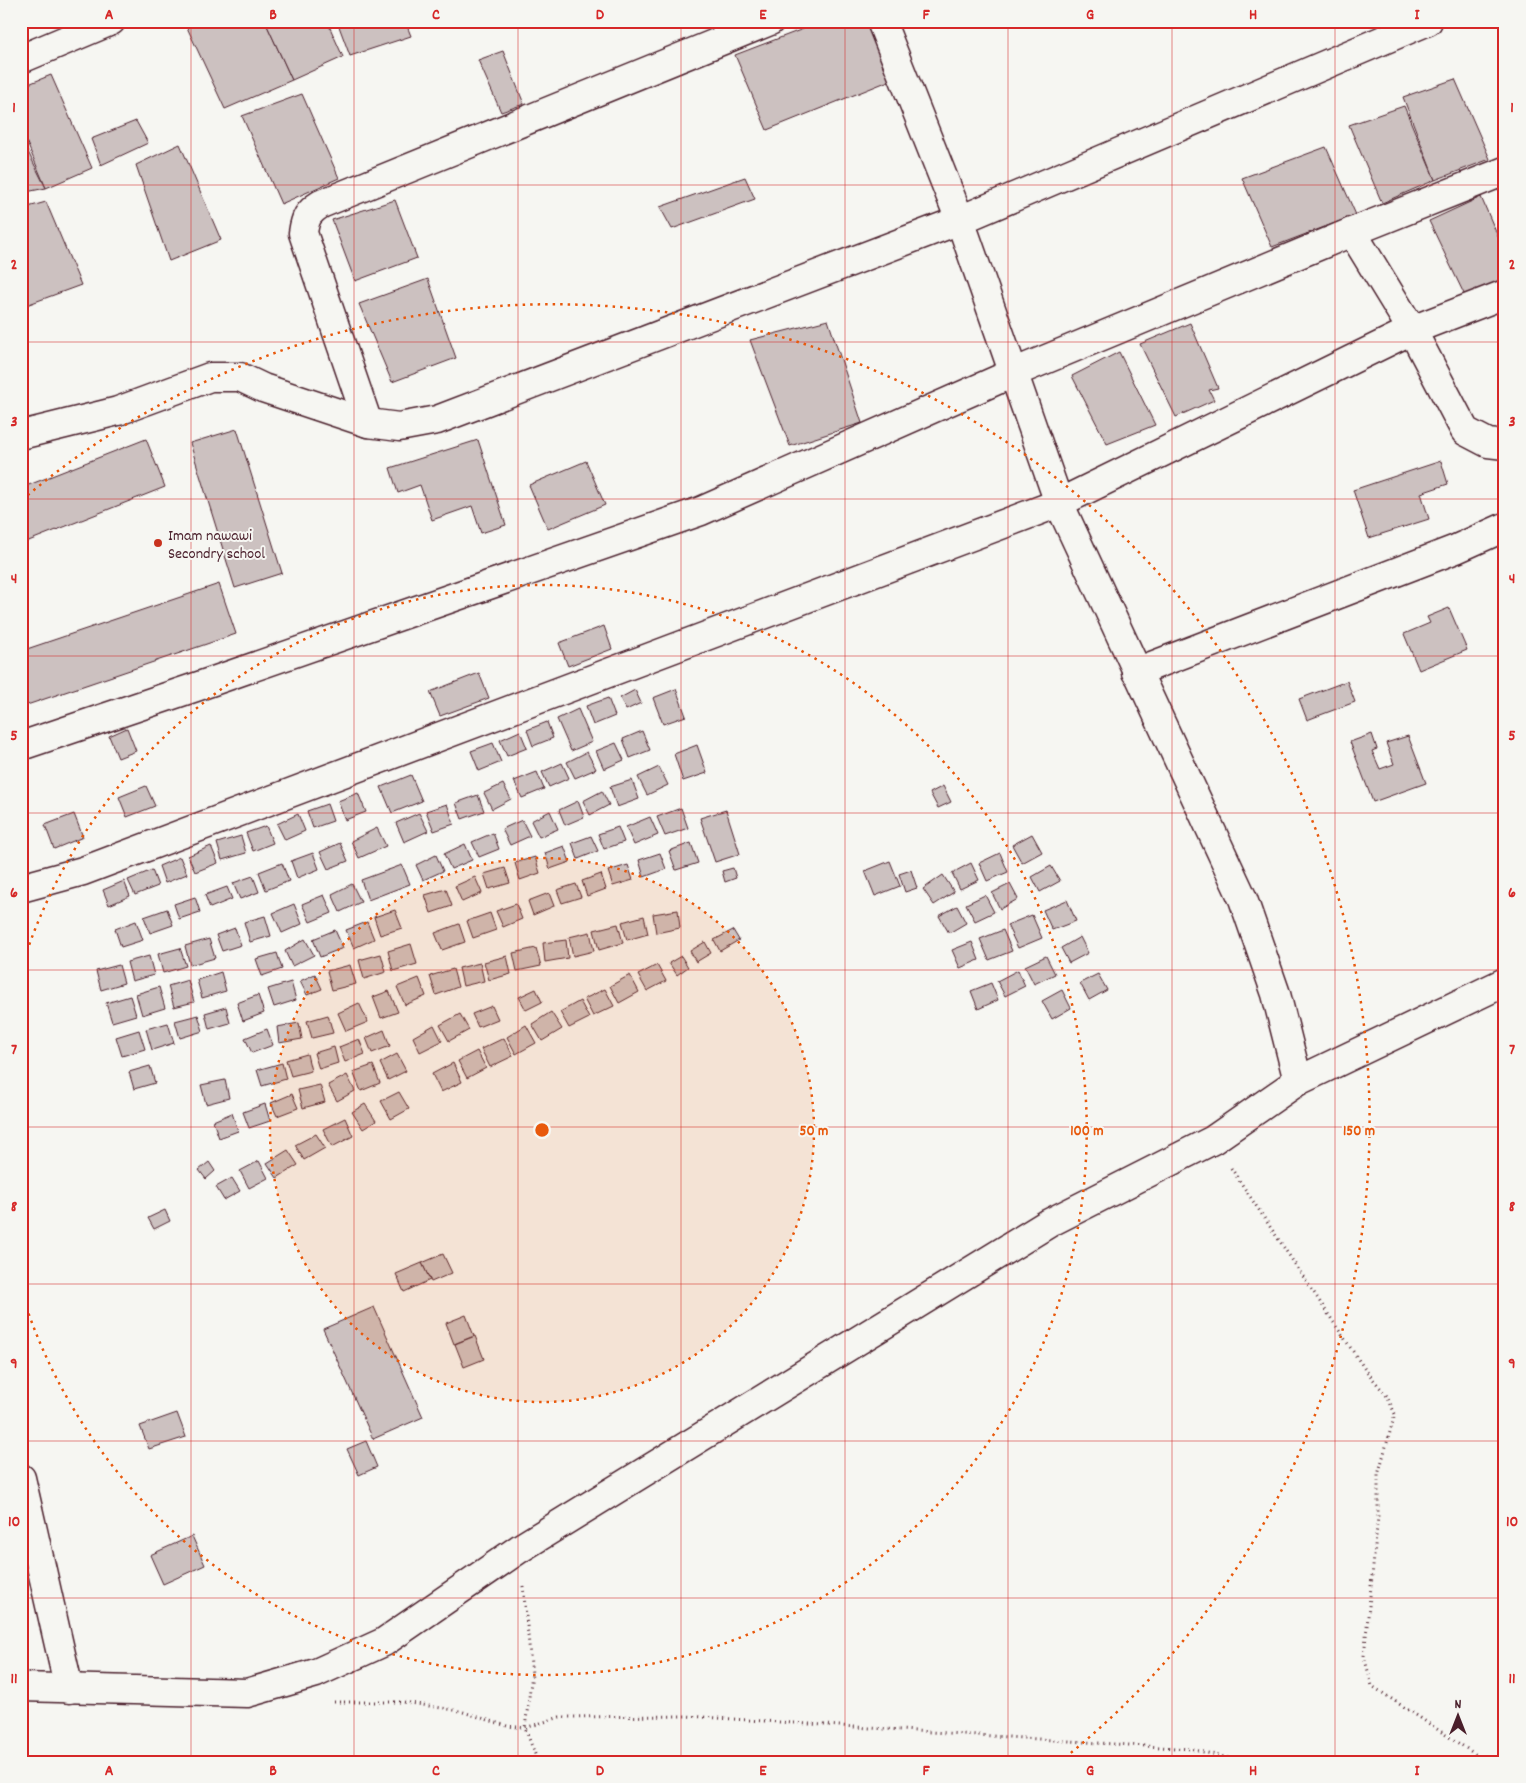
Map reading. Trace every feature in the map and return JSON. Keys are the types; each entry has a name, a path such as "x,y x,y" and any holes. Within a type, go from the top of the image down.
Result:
{"street":[{"path":"21,59 111,21"},
{"path":"368,423 303,233 306,218 312,210 321,204 770,21"},
{"path":"881,21 960,220 1059,504 1243,900 1276,994 1298,1081"},
{"path":"21,435 118,411 210,377 240,378 263,388 368,423 399,428 436,420 960,220 1428,21"},
{"path":"21,746 205,684 701,511 1013,373 1352,232 1505,172"},
{"path":"1352,232 1412,330 1465,430 1488,443 1505,445"},
{"path":"21,888 84,870 798,600 1059,504 1412,330 1505,294"},
{"path":"1136,672 1456,549 1505,527"},
{"path":"21,1688 247,1693 316,1674 384,1642 518,1549 1049,1223 1213,1140 1298,1081 1505,982"},
{"path":"21,1478 68,1688"}],"path":[{"path":"1213,1140 1364,1368 1387,1396 1395,1414 1378,1475 1378,1517 1364,1656 1372,1686 1487,1762"},
{"path":"518,1549 532,1674 525,1728 538,1762"},
{"path":"332,1702 404,1702 460,1711 506,1726 525,1728 560,1718 687,1716 1191,1749 1245,1762"}],"building":[{"path":"21,21 41,21 41,22 21,28"},
{"path":"184,21 265,21 292,80 225,109"},
{"path":"265,21 327,21 343,57 292,80"},
{"path":"337,21 405,21 411,36 350,56"},
{"path":"705,21 731,21 709,30"},
{"path":"824,21 870,21 896,78 767,130 735,55"},
{"path":"503,51 524,104 501,112 478,60"},
{"path":"51,75 92,168 46,188 21,129 21,87"},
{"path":"1455,79 1490,159 1435,180 1403,97"},
{"path":"302,94 339,178 281,204 242,116"},
{"path":"1404,106 1435,180 1382,203 1349,125"},
{"path":"136,121 148,143 101,165 91,139"},
{"path":"21,138 46,188 21,193"},
{"path":"180,144 221,240 169,261 136,165"},
{"path":"1326,147 1356,215 1272,247 1242,178"},
{"path":"745,177 755,199 672,229 660,207"},
{"path":"1481,197 1505,253 1505,285 1466,298 1429,221"},
{"path":"395,200 417,258 355,281 332,220"},
{"path":"46,202 81,285 21,307 21,209"},
{"path":"428,279 456,358 392,382 359,304"},
{"path":"828,320 862,423 790,446 750,340"},
{"path":"1190,323 1218,388 1209,390 1214,400 1176,417 1140,344"},
{"path":"1119,352 1155,425 1107,444 1072,376"},
{"path":"237,429 282,573 235,588 190,443"},
{"path":"146,439 165,487 21,544 21,488"},
{"path":"478,440 506,525 481,533 472,506 432,520 420,485 398,493 390,468"},
{"path":"586,461 605,505 548,529 529,485"},
{"path":"1441,461 1448,484 1421,493 1429,519 1369,538 1353,490"},
{"path":"219,584 236,634 21,707 21,651"},
{"path":"1449,608 1467,650 1419,670 1404,634 1430,623 1427,617"},
{"path":"604,626 612,649 568,666 559,643"},
{"path":"479,673 489,698 440,716 430,692"},
{"path":"1347,681 1355,702 1307,720 1299,699"},
{"path":"676,689 686,716 663,724 653,698"},
{"path":"635,690 641,703 626,710 620,698"},
{"path":"608,698 615,716 593,725 586,706"},
{"path":"578,709 592,742 571,751 557,719"},
{"path":"547,722 553,738 533,746 527,730"},
{"path":"127,728 136,751 118,758 109,736"},
{"path":"520,731 527,748 507,756 500,740"},
{"path":"642,731 650,750 630,758 623,739"},
{"path":"1372,734 1377,749 1372,751 1380,769 1394,764 1386,743 1408,736 1426,783 1373,802 1350,742"},
{"path":"493,743 501,762 479,771 471,751"},
{"path":"616,743 624,760 604,769 596,751"},
{"path":"697,745 707,773 683,781 674,754"},
{"path":"587,752 596,769 575,778 567,762"},
{"path":"562,763 569,778 549,787 542,772"},
{"path":"659,767 668,785 647,795 638,777"},
{"path":"537,772 544,789 522,798 514,781"},
{"path":"411,775 422,801 392,813 381,787"},
{"path":"632,780 639,799 617,807 610,787"},
{"path":"503,784 511,799 492,809 484,793"},
{"path":"146,786 155,806 127,817 119,797"},
{"path":"943,786 951,802 938,808 930,793"},
{"path":"602,791 609,805 590,815 583,801"},
{"path":"358,793 366,812 345,820 338,801"},
{"path":"478,795 484,811 462,819 456,803"},
{"path":"578,801 584,817 565,825 559,810"},
{"path":"327,804 333,821 313,828 307,811"},
{"path":"447,804 454,824 434,831 426,811"},
{"path":"681,808 688,828 665,836 657,817"},
{"path":"726,810 740,854 715,862 700,818"},
{"path":"550,811 558,829 539,837 531,821"},
{"path":"419,813 428,831 404,842 396,823"},
{"path":"74,814 83,837 54,849 45,825"},
{"path":"298,814 305,831 285,840 277,824"},
{"path":"650,817 658,835 634,845 626,827"},
{"path":"522,820 530,836 510,845 502,829"},
{"path":"266,826 273,843 253,851 246,833"},
{"path":"618,827 624,842 604,849 598,834"},
{"path":"377,828 386,846 359,858 351,841"},
{"path":"493,833 499,849 479,857 472,842"},
{"path":"1032,834 1042,852 1022,863 1012,845"},
{"path":"241,836 246,853 222,860 217,843"},
{"path":"591,836 598,851 578,859 572,843"},
{"path":"340,843 348,861 328,869 320,852"},
{"path":"691,843 698,863 676,870 669,851"},
{"path":"465,844 472,860 451,869 444,854"},
{"path":"211,846 218,863 195,872 188,856"},
{"path":"564,846 570,862 550,869 545,853"},
{"path":"313,853 319,869 297,878 291,861"},
{"path":"660,853 666,869 644,877 639,860"},
{"path":"1000,853 1008,872 987,881 979,863"},
{"path":"436,855 443,871 423,880 416,865"},
{"path":"180,857 187,874 165,883 159,866"},
{"path":"535,857 540,873 520,880 515,863"},
{"path":"890,861 900,886 875,896 865,871"},
{"path":"282,863 289,881 266,890 259,872"},
{"path":"971,863 979,880 960,889 952,873"},
{"path":"402,865 410,884 368,900 361,880"},
{"path":"628,865 633,880 613,886 608,871"},
{"path":"1051,866 1060,881 1040,892 1032,877"},
{"path":"505,868 510,883 489,889 484,874"},
{"path":"733,868 736,878 725,882 722,871"},
{"path":"152,870 158,886 135,895 128,880"},
{"path":"911,870 917,888 905,892 899,874"},
{"path":"601,874 606,889 587,896 582,881"},
{"path":"943,875 954,892 934,905 923,889"},
{"path":"253,876 259,892 240,899 233,883"},
{"path":"475,877 482,893 462,902 455,886"},
{"path":"124,881 130,896 109,905 103,890"},
{"path":"352,884 361,902 340,912 332,894"},
{"path":"576,884 581,897 562,903 557,890"},
{"path":"1010,884 1018,899 1000,909 992,893"},
{"path":"227,887 232,899 210,908 205,895"},
{"path":"446,889 452,906 431,913 425,895"},
{"path":"549,893 554,906 533,915 528,901"},
{"path":"324,895 332,913 310,922 302,904"},
{"path":"985,895 994,912 975,921 966,904"},
{"path":"195,897 200,912 179,919 174,904"},
{"path":"1067,900 1076,921 1052,930 1043,910"},
{"path":"294,904 302,924 282,933 273,913"},
{"path":"516,904 522,919 503,927 496,911"},
{"path":"957,906 966,923 949,933 939,916"},
{"path":"167,909 173,925 150,933 144,917"},
{"path":"395,910 402,928 380,935 374,917"},
{"path":"678,910 680,928 656,933 653,914"},
{"path":"490,913 496,930 473,938 467,921"},
{"path":"1032,915 1042,938 1018,948 1007,925"},
{"path":"265,916 271,936 250,942 244,922"},
{"path":"644,916 648,934 627,940 622,922"},
{"path":"136,921 143,940 121,947 115,929"},
{"path":"367,922 374,939 354,948 346,930"},
{"path":"459,924 465,942 442,950 435,933"},
{"path":"618,924 623,943 599,950 594,930"},
{"path":"235,928 241,945 222,951 216,935"},
{"path":"335,930 343,948 320,957 313,939"},
{"path":"733,930 739,940 720,951 714,940"},
{"path":"1003,930 1012,951 989,960 980,939"},
{"path":"590,932 594,951 573,956 569,937"},
{"path":"1080,937 1088,953 1069,963 1061,948"},
{"path":"209,939 215,958 190,965 185,946"},
{"path":"305,939 314,955 292,966 285,951"},
{"path":"566,940 568,958 545,962 543,943"},
{"path":"705,942 711,953 696,962 690,951"},
{"path":"972,942 979,960 960,968 952,950"},
{"path":"411,944 417,964 393,971 388,951"},
{"path":"180,948 186,966 163,973 158,954"},
{"path":"536,948 541,966 517,971 513,953"},
{"path":"277,953 282,969 262,976 256,959"},
{"path":"381,954 386,972 364,979 359,960"},
{"path":"149,956 154,975 132,981 127,962"},
{"path":"507,956 511,974 489,980 484,962"},
{"path":"681,956 688,967 677,975 669,963"},
{"path":"1046,956 1055,974 1034,984 1025,966"},
{"path":"480,963 484,981 463,986 459,968"},
{"path":"119,965 124,983 101,990 96,971"},
{"path":"350,965 356,984 332,990 327,971"},
{"path":"657,965 666,981 647,991 638,975"},
{"path":"453,969 458,987 436,995 430,976"},
{"path":"1018,970 1025,986 1005,996 997,981"},
{"path":"221,972 226,991 202,998 197,980"},
{"path":"315,974 322,989 307,995 300,981"},
{"path":"1098,974 1107,990 1089,1000 1080,983"},
{"path":"630,975 639,992 619,1003 610,986"},
{"path":"419,978 426,996 405,1005 397,987"},
{"path":"188,980 194,1002 174,1007 168,986"},
{"path":"291,982 296,1000 274,1007 268,989"},
{"path":"991,983 998,1000 978,1009 971,991"},
{"path":"159,987 165,1008 142,1015 136,994"},
{"path":"536,989 542,1002 526,1010 519,997"},
{"path":"605,989 614,1006 593,1016 584,999"},
{"path":"1062,990 1071,1008 1052,1019 1042,1001"},
{"path":"389,991 398,1012 381,1018 373,997"},
{"path":"258,995 264,1013 243,1021 237,1003"},
{"path":"130,996 136,1015 112,1022 106,1003"},
{"path":"580,1001 589,1018 569,1028 560,1012"},
{"path":"359,1003 368,1022 346,1031 338,1013"},
{"path":"492,1006 498,1019 478,1027 472,1014"},
{"path":"226,1007 230,1023 209,1029 205,1013"},
{"path":"551,1012 562,1029 542,1041 532,1024"},
{"path":"460,1014 469,1030 449,1041 440,1025"},
{"path":"198,1015 203,1031 180,1038 175,1021"},
{"path":"328,1015 333,1033 312,1038 307,1021"},
{"path":"168,1023 174,1043 152,1050 146,1029"},
{"path":"299,1023 302,1039 279,1043 277,1027"},
{"path":"434,1025 442,1041 420,1052 413,1037"},
{"path":"526,1025 536,1043 516,1054 507,1037"},
{"path":"267,1029 273,1045 252,1053 245,1038"},
{"path":"139,1030 145,1049 122,1056 116,1037"},
{"path":"384,1030 390,1046 372,1053 366,1038"},
{"path":"504,1038 513,1056 490,1067 481,1049"},
{"path":"359,1039 365,1054 345,1062 339,1047"},
{"path":"334,1047 338,1063 319,1069 314,1053"},
{"path":"477,1051 486,1068 467,1078 458,1061"},
{"path":"307,1054 311,1071 291,1076 286,1060"},
{"path":"397,1054 406,1071 388,1080 380,1063"},
{"path":"282,1063 286,1079 262,1086 257,1070"},
{"path":"453,1063 462,1082 441,1092 432,1074"},
{"path":"373,1065 380,1083 361,1091 353,1072"},
{"path":"150,1066 155,1083 134,1089 129,1072"},
{"path":"347,1075 355,1091 337,1101 328,1085"},
{"path":"225,1080 229,1098 206,1104 201,1085"},
{"path":"320,1085 325,1102 303,1108 298,1090"},
{"path":"399,1092 409,1109 391,1119 381,1101"},
{"path":"292,1094 298,1108 277,1116 271,1103"},
{"path":"265,1104 270,1121 249,1128 243,1112"},
{"path":"365,1104 376,1121 363,1129 352,1112"},
{"path":"232,1113 238,1131 219,1138 213,1121"},
{"path":"345,1118 353,1136 332,1147 323,1129"},
{"path":"316,1134 325,1148 304,1160 295,1145"},
{"path":"288,1150 298,1165 277,1178 267,1163"},
{"path":"259,1161 268,1178 249,1188 240,1171"},
{"path":"209,1162 215,1171 206,1179 199,1170"},
{"path":"232,1178 240,1191 224,1200 216,1187"},
{"path":"165,1210 170,1221 154,1229 148,1218"},
{"path":"443,1254 452,1273 431,1282 422,1263"},
{"path":"422,1263 430,1280 404,1292 396,1274"},
{"path":"374,1307 423,1417 373,1439 323,1329"},
{"path":"466,1315 474,1336 454,1344 446,1323"},
{"path":"475,1336 484,1359 464,1367 455,1344"},
{"path":"177,1413 186,1437 149,1449 140,1426"},
{"path":"366,1441 377,1467 359,1475 347,1449"},
{"path":"192,1536 205,1565 163,1584 150,1555"}],"place":[{"name":"Imam nawawi Secondry school","path":"158,543"}]}
